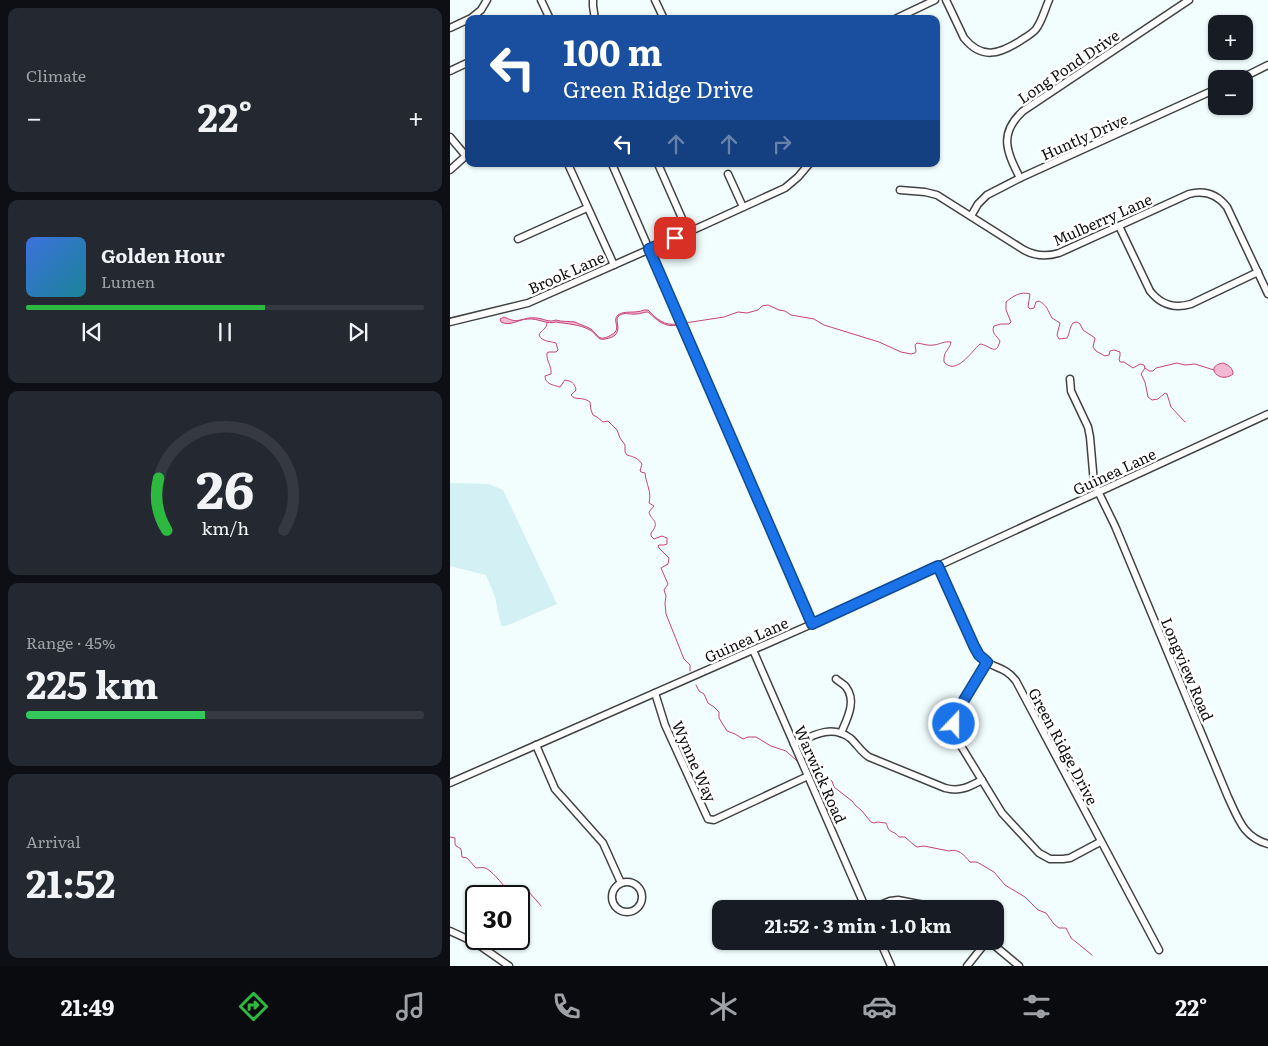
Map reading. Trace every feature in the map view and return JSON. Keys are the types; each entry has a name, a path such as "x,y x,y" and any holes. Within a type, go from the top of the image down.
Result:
{"street":[{"path":"474,15 481,10 487,0"},
{"path":"542,0 548,15"},
{"path":"593,0 594,15"},
{"path":"655,0 662,15"},
{"path":"903,15 935,0"},
{"path":"946,0 964,38 980,51 994,53 1007,49 1031,34 1039,24 1049,0"},
{"name":"Long Pond Drive","path":"1020,178 1009,155 1007,145 1010,128 1017,117 1023,111 1189,0"},
{"path":"450,28 465,21"},
{"path":"450,71 465,64"},
{"path":"1253,72 1268,65"},
{"name":"Huntly Drive","path":"971,216 981,200 987,195 1020,178 1208,94"},
{"path":"450,137 465,152"},
{"path":"450,170 465,156"},
{"path":"569,167 614,265"},
{"path":"613,167 812,624"},
{"path":"659,167 688,232"},
{"name":"Brook Lane","path":"450,322 528,303 785,188 798,178 807,167"},
{"path":"728,174 743,207"},
{"name":"Mulberry Lane","path":"900,190 937,195 1024,250 1045,256 1059,253 1188,194 1207,193 1219,199 1227,207 1268,294"},
{"path":"518,239 588,208"},
{"path":"1119,226 1150,291 1158,299 1169,305 1191,304 1258,272"},
{"name":"Longview Road","path":"1070,379 1072,391 1088,427 1094,483 1115,526 1231,804 1246,832 1257,840 1268,844"},
{"name":"Guinea Lane","path":"450,783 812,624 1268,414"},
{"name":"Green Ridge Drive","path":"938,566 979,655 987,662 1006,671 1016,680 1158,950"},
{"name":"Warwick Road","path":"753,650 862,900"},
{"path":"987,662 958,710 954,724 958,741 1002,814 1035,850 1044,857 1056,860 1070,858 1100,842"},
{"path":"836,679 846,687 851,699 850,712 841,733"},
{"name":"Wynne Way","path":"655,693 665,725 708,819 714,820 808,776"},
{"path":"794,744 822,732 841,733 850,738 869,757 945,788 963,789 982,780"},
{"path":"536,745 555,789 603,843 621,883"},
{"path":"630,882 638,887 641,892 640,905 633,911 622,911 613,903 613,891 621,883 630,882"},
{"path":"450,931 476,943 509,966"},
{"path":"884,950 891,966"},
{"path":"967,966 980,950"},
{"path":"999,950 1019,966"}],"shaded area":[{"path":"644,310 648,310 664,323 678,325 665,324 648,312 624,314 620,315 617,319 618,328 615,335 602,339 598,338 592,331 573,324 525,319 508,324 501,322 500,319 504,317 516,321 529,318 539,318 550,321 575,322 591,329 603,338 615,332 617,328 616,317 618,315"},
{"path":"1224,363 1233,372 1228,377 1218,376 1214,370 1218,364"},
{"path":"450,483 489,484 503,490 557,604 506,626 501,626 495,597 486,575 450,566"}],"waterway":[{"path":"685,323 724,317 738,312 747,313 768,305 791,315 814,319 824,325 879,342 901,352 915,353 915,345 917,343 932,345 951,342 944,362 949,366 953,366 963,361 980,344 992,349 997,348 1000,341 994,332 994,326 1011,322 1006,310 1006,302 1017,295 1027,293 1030,294 1028,307 1030,309 1034,308 1036,302 1039,301 1046,306 1052,318 1060,323 1057,335 1059,339 1067,338 1073,323 1077,322 1083,330 1095,338 1093,347 1096,351 1105,356 1114,350 1120,352 1120,362 1124,362 1133,368 1140,364 1144,365 1145,368 1141,374 1148,397 1152,400 1158,399 1165,393 1167,394 1171,407 1185,422"},
{"path":"547,323 539,335 544,340 556,343 558,350 547,353 551,374 545,376 546,381 560,387 565,380 572,383 576,390 571,395 590,402 593,415 603,422 608,421 617,430 625,445 627,455 636,458 642,464 640,471 645,473 650,499 649,503 654,506 649,512 655,523 651,536 654,539 662,536 667,538 667,544 658,546 669,558 668,564 661,568 668,584 664,590 666,614 684,659 690,665 690,671"},
{"path":"1145,368 1153,371 1156,368 1177,363 1185,365 1195,364 1214,370"},
{"path":"696,685 699,691 704,694 708,703 719,712 719,718 727,731 743,739 756,737 771,746 786,751 797,761"},
{"path":"806,763 807,766 818,770 832,781 834,787 852,801 871,822 886,823 888,828 899,837 905,837 917,847 924,846 958,851 970,862 977,862 994,872 1005,885 1025,897 1038,910 1046,913 1059,928 1066,928 1071,938 1092,955"},
{"path":"450,837 455,838 455,845 461,849 462,857 467,858 476,868 484,868 490,871 502,885"},
{"path":"530,893 541,906"}],"route":[{"path":"675,238 649,249 812,624 938,566 974,646 982,659 987,662 958,710 954,724"}]}
